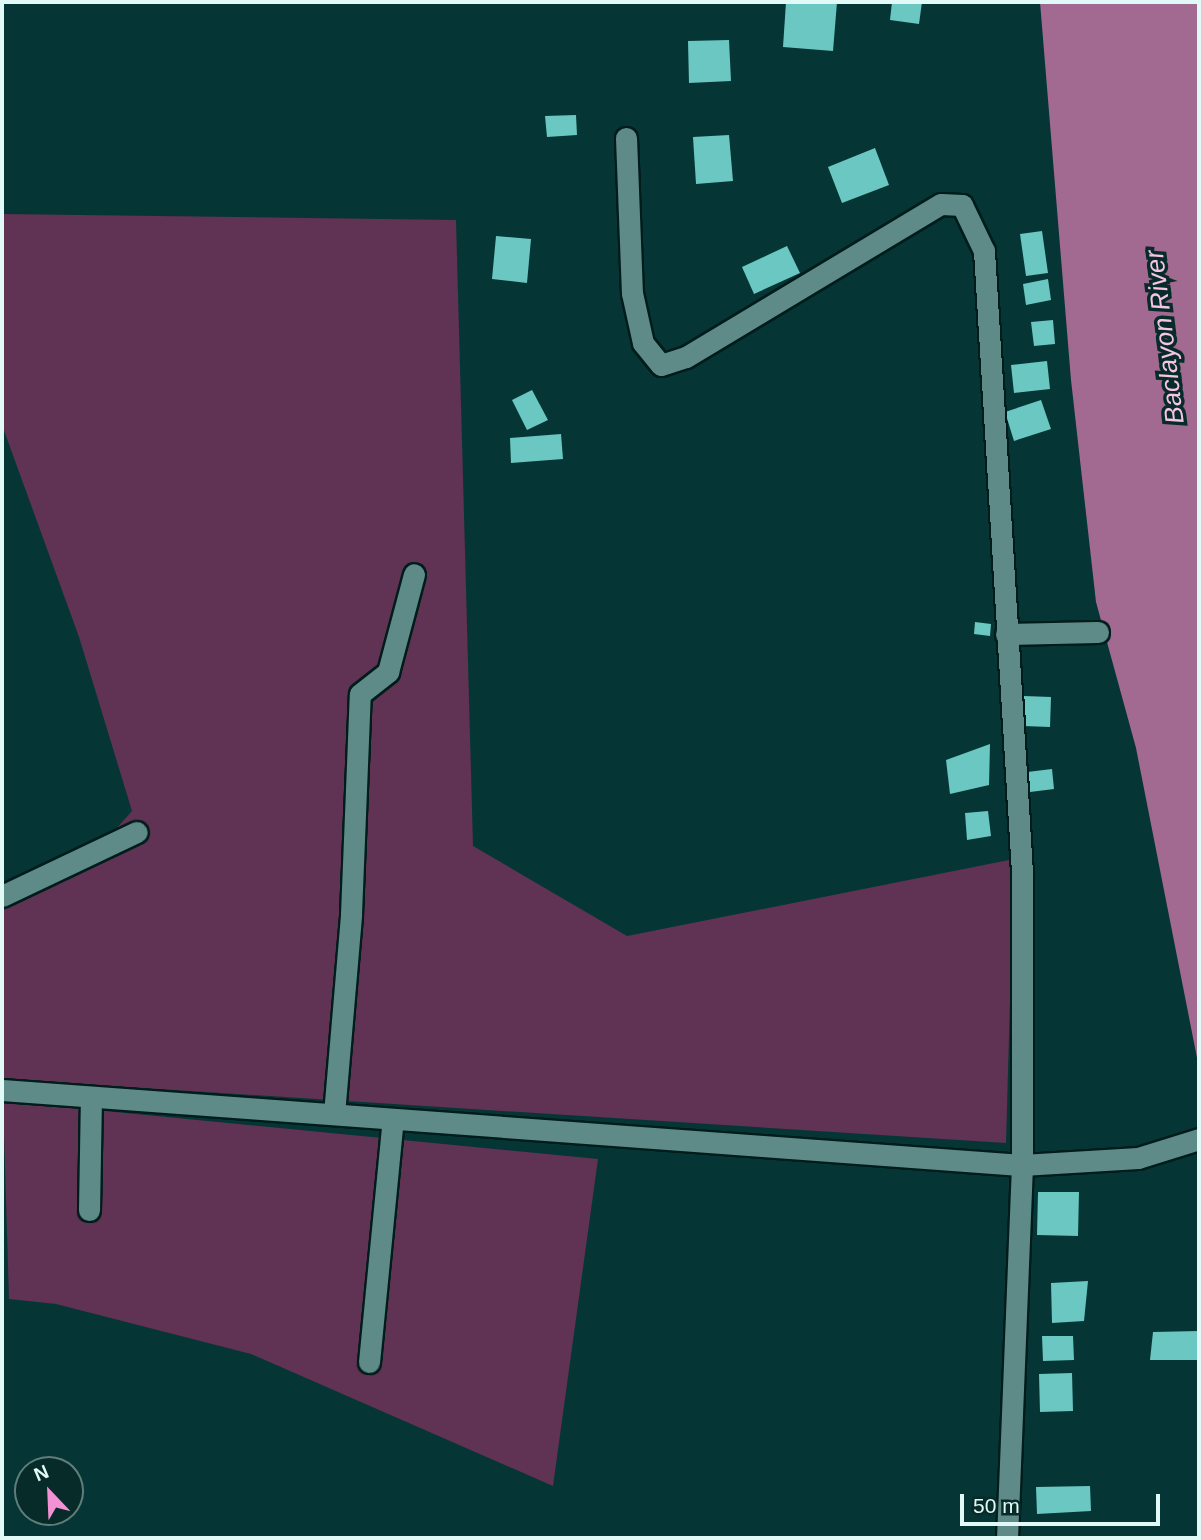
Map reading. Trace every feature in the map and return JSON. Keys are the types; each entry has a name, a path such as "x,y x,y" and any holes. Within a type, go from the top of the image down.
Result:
{"street":[{"path":"626,138 632,293 643,343 662,365 686,357 941,204 962,205 984,251 989,295 1006,634 1022,873 1022,1165 1007,1538"},
{"path":"334,1114 351,914 360,694 388,672 414,574"},
{"path":"1006,634 1098,632"},
{"path":"2,896 137,832"},
{"path":"2,1090 1022,1165 1138,1158 1199,1139"},
{"path":"89,1210 91,1097"},
{"path":"369,1362 393,1119"}],"shaded area":[{"path":"2,214 456,220 473,846 627,936 1014,859 1006,1143 2,1079 2,894 106,840 132,811 79,637 2,425"},
{"path":"3,1101 598,1159 553,1486 251,1354 56,1304 9,1299"}],"water":[{"name":"Baclayon River","path":"1040,2 1199,2 1199,1068 1136,748 1096,602 1071,380"}],"building":[{"path":"786,2 837,2 833,51 783,47"},
{"path":"892,2 922,2 919,24 890,20"},
{"path":"729,40 731,81 689,83 688,41"},
{"path":"576,115 577,135 547,137 545,116"},
{"path":"729,135 733,181 696,184 693,137"},
{"path":"875,148 889,185 842,203 828,167"},
{"path":"1042,231 1048,273 1026,276 1020,234"},
{"path":"496,236 531,239 527,283 492,279"},
{"path":"787,246 800,273 754,294 742,267"},
{"path":"1048,279 1051,300 1026,305 1023,284"},
{"path":"1053,320 1055,344 1034,346 1031,322"},
{"path":"1047,361 1050,389 1014,393 1011,365"},
{"path":"532,390 548,420 527,430 512,400"},
{"path":"1041,400 1051,429 1014,441 1005,412"},
{"path":"561,434 563,459 511,463 510,438"},
{"path":"975,622 991,624 990,636 974,634"},
{"path":"1024,696 1051,697 1050,727 1023,726"},
{"path":"990,744 989,785 950,794 946,760"},
{"path":"1052,769 1054,789 1022,793 1019,773"},
{"path":"988,811 991,836 967,840 965,813"},
{"path":"1038,1192 1079,1192 1078,1236 1037,1235"},
{"path":"1088,1281 1084,1321 1052,1323 1051,1283"},
{"path":"1199,1331 1199,1360 1150,1360 1153,1332"},
{"path":"1042,1336 1073,1336 1074,1360 1043,1361"},
{"path":"1072,1373 1073,1411 1040,1412 1039,1374"},
{"path":"1090,1486 1091,1511 1037,1514 1036,1487"}]}
